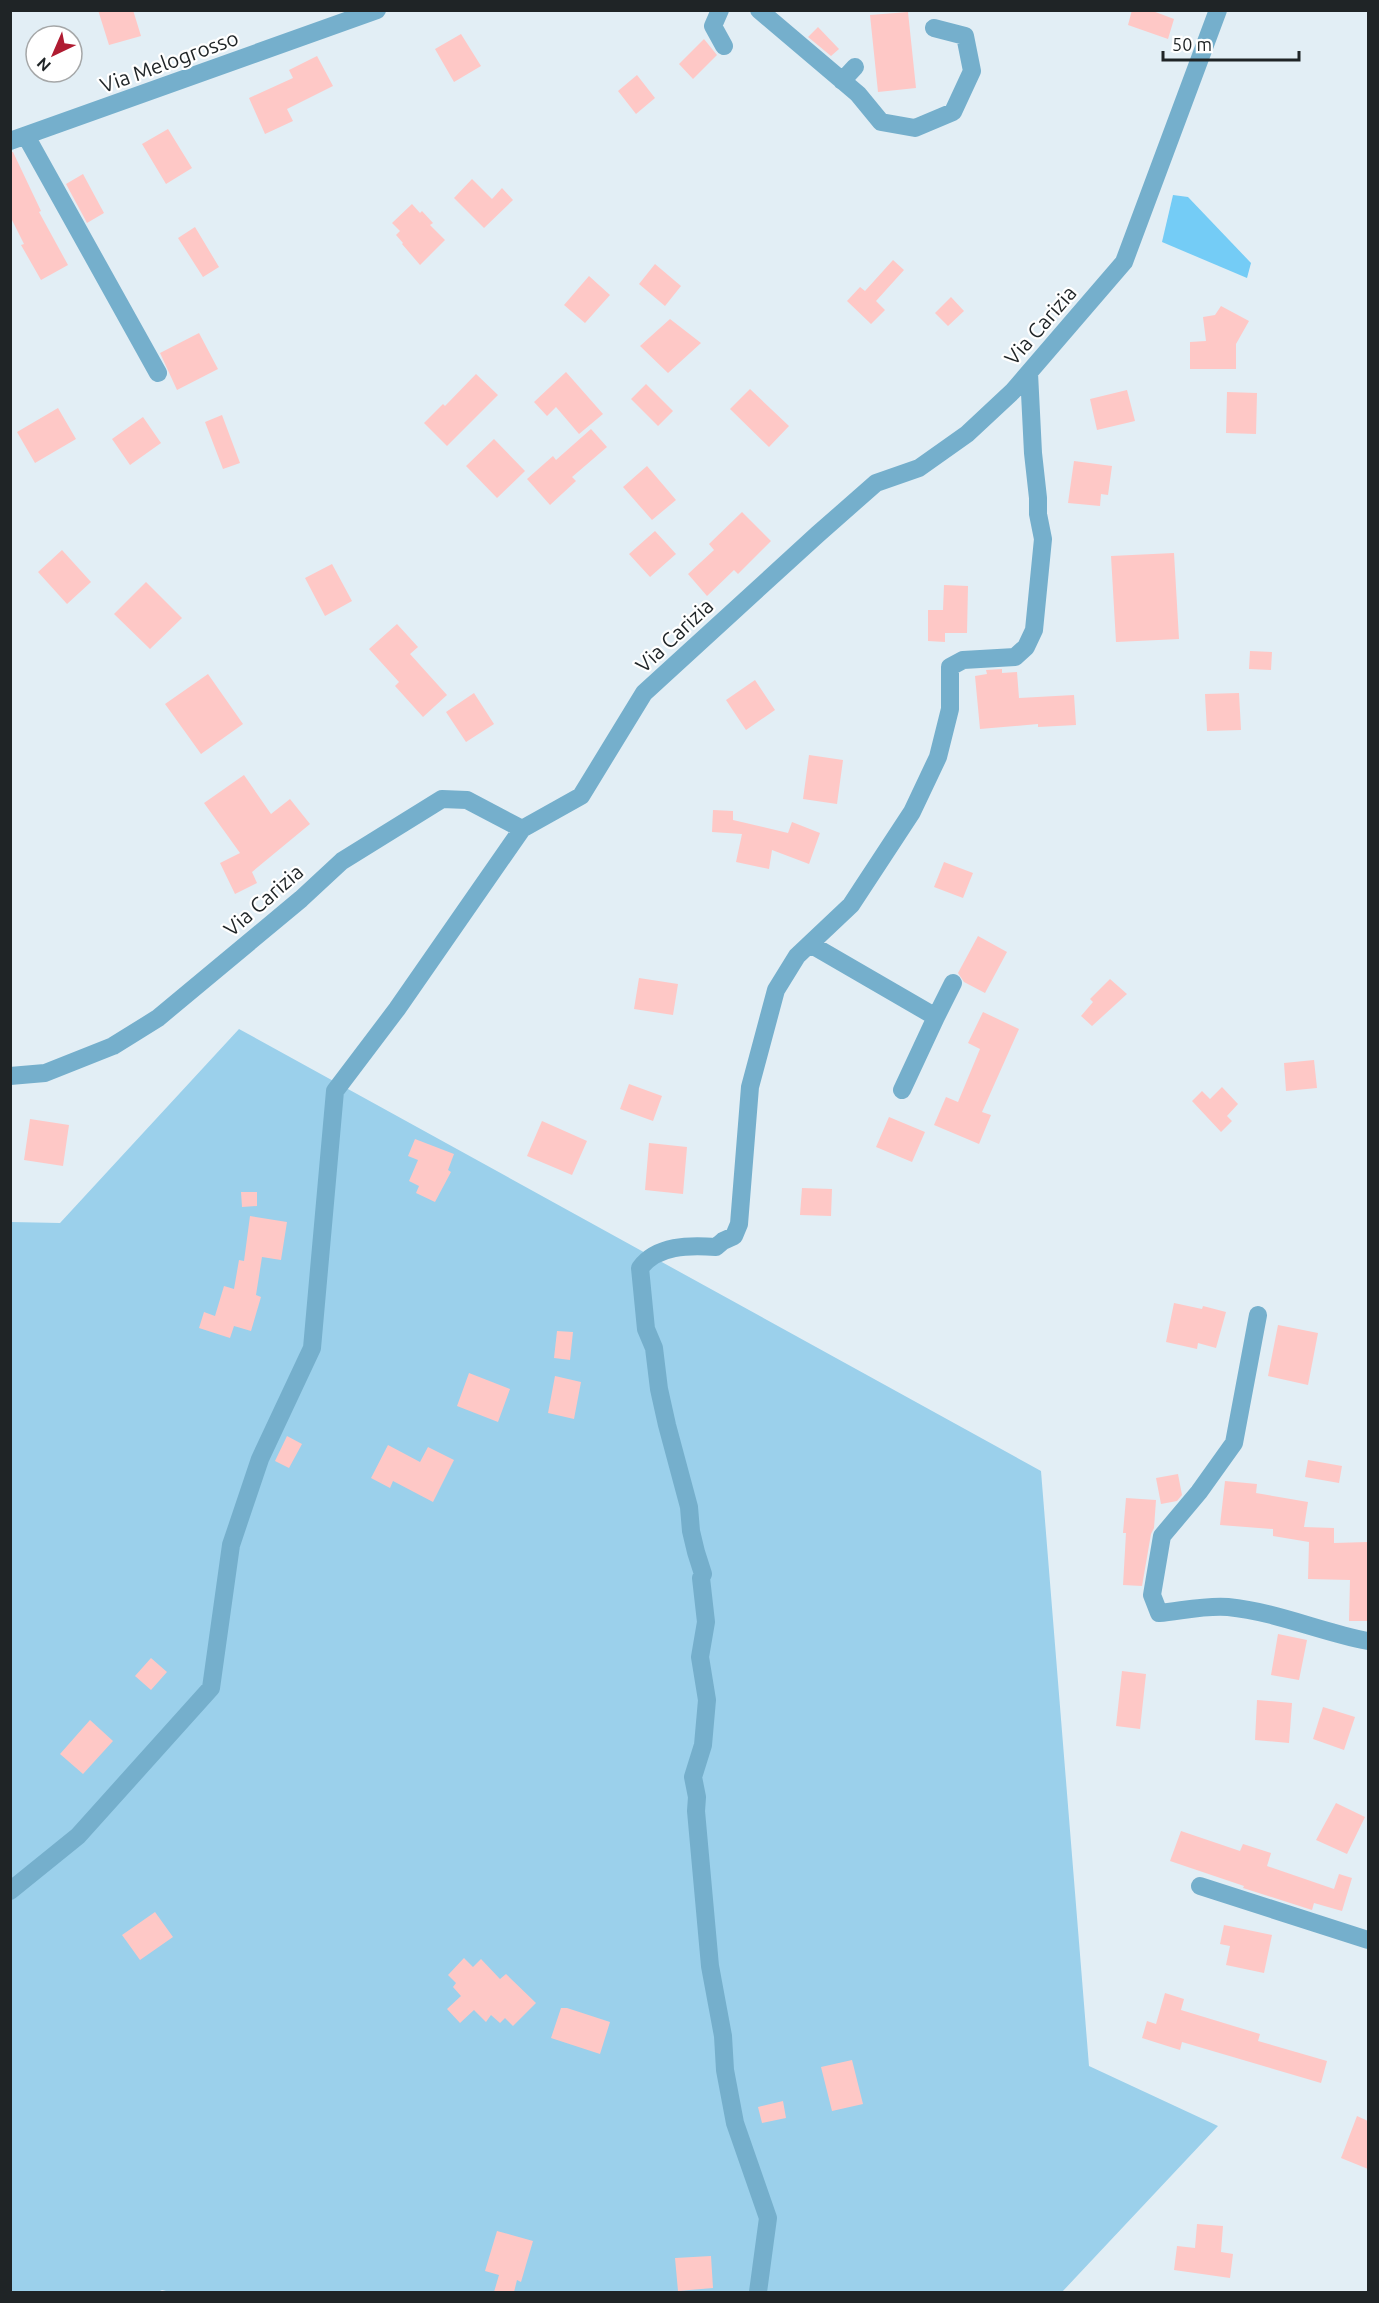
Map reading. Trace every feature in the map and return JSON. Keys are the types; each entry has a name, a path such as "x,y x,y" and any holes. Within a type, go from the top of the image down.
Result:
{"street":[{"name":"Via Melogrosso","path":"18,139 377,10"},
{"path":"720,10 713,26 724,46"},
{"path":"759,10 858,94 881,122 915,128 953,112 972,71 965,36 934,28"},
{"name":"Via Carizia","path":"10,1076 45,1072 113,1046 158,1018 301,899 342,861 442,799 466,800 522,829 580,796 644,693 876,483 918,468 967,434 1013,391 1124,262 1218,10"},
{"path":"842,81 855,68"},
{"path":"18,139 158,373"},
{"path":"758,2292 768,2218 735,2123 725,2070 723,2036 710,1966 693,1777 703,1745 707,1700 700,1657 706,1622 701,1578 703,1574 691,1532 689,1507 659,1389 654,1348 646,1329 640,1268 646,1260 667,1250 716,1246 723,1240 734,1236 741,1203 750,1087 776,990 797,956 851,905 912,812 938,757 950,709 950,668 963,660 1015,657 1026,647 1035,630 1043,539 1038,514 1029,373"},
{"path":"10,1890 78,1836 211,1688 231,1545 260,1459 312,1348 335,1091 397,1009 522,829"},
{"path":"810,944 936,1017"},
{"path":"902,1090 953,983"},
{"path":"1258,1315 1234,1443 1199,1492 1162,1536 1152,1595 1159,1613 1227,1607 1286,1618 1336,1635 1368,1641"},
{"path":"1200,1886 1368,1940"}],"shaded area":[{"path":"1173,195 1188,197 1251,263 1247,278 1162,242"},
{"path":"239,1029 1041,1471 1089,2066 1218,2126 1062,2292 170,2292 162,2290 158,2292 11,2292 11,1222 60,1223"}],"building":[{"path":"98,10 133,10 141,36 109,45"},
{"path":"1132,10 1150,10 1174,19 1168,39 1128,25"},
{"path":"908,12 916,88 878,92 870,15"},
{"path":"818,27 839,49 831,56 808,37"},
{"path":"461,34 481,66 454,82 435,49"},
{"path":"704,39 717,55 693,79 679,64"},
{"path":"317,56 333,86 287,109 293,121 265,134 249,98 293,78 289,70"},
{"path":"637,75 655,98 636,114 618,91"},
{"path":"168,129 192,168 166,184 142,144"},
{"path":"10,152 13,152 41,211 39,212 68,265 41,280 21,245 24,244 10,216"},
{"path":"83,174 104,213 87,223 66,184"},
{"path":"472,179 492,199 502,188 513,200 484,228 454,198"},
{"path":"412,204 433,223 430,225 445,240 420,265 396,235 400,231 392,223"},
{"path":"195,227 219,267 203,277 178,238"},
{"path":"893,260 904,270 876,301 885,310 871,324 847,301 860,287 865,291"},
{"path":"655,264 681,286 665,306 639,284"},
{"path":"589,276 610,295 585,323 564,305"},
{"path":"951,297 964,311 948,326 935,313"},
{"path":"1221,306 1249,321 1236,344 1236,369 1190,369 1190,342 1206,341 1203,317 1215,315"},
{"path":"670,319 701,343 668,373 640,346"},
{"path":"199,333 218,369 177,390 160,353"},
{"path":"566,372 603,414 579,434 556,407 547,416 534,402"},
{"path":"476,374 498,395 447,446 424,423 443,404 445,406"},
{"path":"646,384 673,411 658,426 631,399"},
{"path":"750,389 789,426 769,447 730,409"},
{"path":"1127,390 1135,421 1097,430 1090,399"},
{"path":"1227,392 1257,393 1256,434 1226,433"},
{"path":"58,408 76,439 35,463 17,432"},
{"path":"222,415 240,463 223,469 205,422"},
{"path":"143,417 161,443 130,465 112,439"},
{"path":"591,429 607,447 572,477 576,481 550,505 527,479 553,456 556,460"},
{"path":"494,439 525,471 497,498 466,466"},
{"path":"1074,461 1112,466 1108,495 1101,494 1100,506 1068,503"},
{"path":"647,466 676,500 652,520 623,487"},
{"path":"742,512 771,541 738,574 734,570 707,596 688,574 714,550 709,544"},
{"path":"655,531 676,554 650,577 629,554"},
{"path":"62,550 91,582 67,604 38,572"},
{"path":"1174,553 1179,639 1116,642 1111,556"},
{"path":"332,564 352,601 325,616 305,578"},
{"path":"146,582 182,618 150,649 114,614"},
{"path":"944,585 968,586 967,633 945,633 945,642 928,641 928,610 943,610"},
{"path":"397,624 418,647 410,654 447,695 423,717 395,686 399,682 369,649"},
{"path":"1250,651 1272,652 1271,670 1249,669"},
{"path":"1002,669 1002,673 1017,672 1019,698 1074,695 1076,725 1038,727 1038,724 980,729 975,676 987,674 986,670"},
{"path":"208,674 243,724 201,754 165,704"},
{"path":"755,680 775,710 746,730 726,700"},
{"path":"474,693 494,724 466,742 446,712"},
{"path":"1239,693 1241,730 1207,731 1205,694"},
{"path":"809,755 843,760 837,804 803,799"},
{"path":"244,775 271,814 290,799 310,824 252,872 257,883 235,894 220,863 240,853 204,803"},
{"path":"713,810 733,811 733,820 788,833 792,822 820,833 809,864 772,850 769,869 736,862 742,834 712,832"},
{"path":"944,862 973,873 963,898 934,887"},
{"path":"978,936 1007,952 985,993 964,982 958,973"},
{"path":"639,978 678,984 673,1015 634,1009"},
{"path":"1110,979 1127,994 1092,1026 1081,1016 1093,1002 1090,999"},
{"path":"983,1012 1019,1029 982,1112 991,1115 979,1144 934,1125 946,1097 958,1102 980,1049 968,1043"},
{"path":"1314,1060 1317,1088 1286,1091 1284,1063"},
{"path":"629,1084 662,1096 653,1121 620,1109"},
{"path":"1222,1087 1238,1104 1227,1116 1232,1121 1221,1132 1192,1101 1202,1091 1210,1099"},
{"path":"889,1117 925,1132 912,1162 876,1147"},
{"path":"30,1119 69,1125 63,1166 24,1160"},
{"path":"542,1121 587,1141 572,1175 527,1156"},
{"path":"415,1139 454,1154 448,1170 451,1172 435,1202 416,1193 419,1186 409,1181 418,1160 408,1156"},
{"path":"649,1143 687,1147 683,1194 645,1190"},
{"path":"802,1188 832,1189 831,1216 800,1215"},
{"path":"241,1192 257,1192 257,1206 242,1207"},
{"path":"250,1216 287,1222 281,1260 262,1257 256,1295 261,1297 251,1331 234,1326 230,1338 199,1328 204,1312 215,1316 224,1286 234,1289 239,1260 244,1261"},
{"path":"1174,1303 1202,1309 1203,1306 1226,1312 1216,1348 1198,1343 1197,1349 1166,1342"},
{"path":"1278,1325 1318,1333 1308,1385 1268,1376"},
{"path":"557,1331 573,1332 570,1360 554,1358"},
{"path":"469,1373 510,1389 498,1422 457,1406"},
{"path":"555,1376 581,1382 574,1419 548,1413"},
{"path":"287,1436 302,1444 289,1468 275,1461"},
{"path":"388,1445 420,1462 428,1447 454,1460 433,1502 393,1481 390,1488 371,1478"},
{"path":"1308,1460 1342,1466 1339,1483 1305,1477"},
{"path":"1178,1474 1182,1495 1177,1501 1161,1504 1156,1478"},
{"path":"1225,1481 1257,1484 1256,1493 1308,1502 1304,1527 1334,1528 1334,1543 1368,1542 1368,1621 1349,1621 1350,1580 1308,1579 1309,1542 1273,1536 1273,1529 1220,1525"},
{"path":"1126,1498 1156,1500 1154,1528 1142,1586 1123,1585"},
{"path":"1278,1634 1307,1640 1299,1680 1271,1675"},
{"path":"151,1658 167,1672 151,1690 135,1676"},
{"path":"1122,1671 1146,1674 1140,1729 1116,1726"},
{"path":"1257,1700 1292,1703 1289,1743 1255,1740"},
{"path":"1323,1707 1355,1717 1344,1750 1313,1739"},
{"path":"90,1720 113,1741 83,1774 60,1754"},
{"path":"1336,1803 1365,1817 1347,1854 1316,1840"},
{"path":"1181,1831 1240,1851 1243,1844 1271,1853 1267,1866 1334,1889 1339,1874 1352,1878 1342,1911 1314,1903 1312,1910 1170,1861"},
{"path":"155,1912 173,1937 140,1960 122,1935"},
{"path":"1224,1925 1272,1935 1264,1973 1226,1965 1230,1946 1220,1944"},
{"path":"464,1958 473,1967 481,1959 500,1979 506,1974 536,2003 513,2026 505,2018 500,2023 491,2015 486,2022 474,2010 460,2023 447,2009 461,1996 453,1987 456,1983 448,1975"},
{"path":"1165,1993 1184,1999 1181,2010 1260,2034 1258,2041 1327,2061 1321,2083 1182,2042 1180,2050 1142,2038 1147,2021 1156,2024"},
{"path":"561,2008 610,2022 600,2054 551,2038"},
{"path":"852,2060 863,2104 832,2111 821,2067"},
{"path":"783,2101 786,2118 762,2123 758,2107"},
{"path":"1357,2116 1368,2121 1368,2169 1341,2158"},
{"path":"1197,2224 1223,2226 1221,2252 1233,2254 1230,2278 1174,2270 1177,2246 1195,2248"},
{"path":"497,2231 533,2241 521,2282 517,2280 514,2292 494,2292 499,2275 485,2271"},
{"path":"711,2256 713,2288 678,2291 675,2258"}]}
